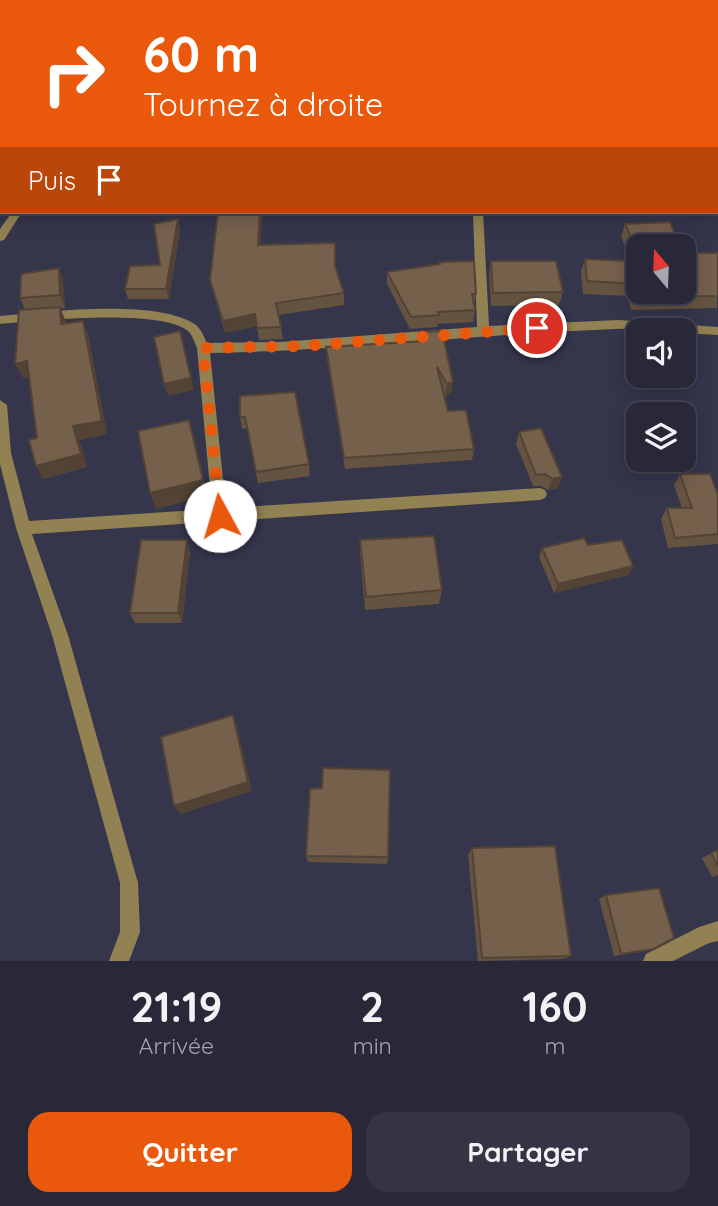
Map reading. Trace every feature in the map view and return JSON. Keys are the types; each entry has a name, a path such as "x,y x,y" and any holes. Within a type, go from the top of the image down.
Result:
{"street":[{"path":"0,237 16,214"},
{"path":"478,214 483,331"},
{"path":"0,320 91,313 165,318 192,329 203,348 220,516"},
{"path":"203,348 306,346 483,331 620,324 718,331"},
{"path":"0,405 2,453 23,528 60,635 129,883 130,932 119,961"},
{"path":"23,528 540,494"},
{"path":"653,961 706,934 718,931"}],"building":[{"path":"218,214 260,214 258,245 335,243 335,266 344,293 276,303 281,327 257,328 255,314 223,321 210,280"},
{"path":"178,219 166,289 125,289 130,266 160,265 154,224"},
{"path":"670,222 675,234 630,234 625,224"},
{"path":"696,253 718,253 718,296 696,296"},
{"path":"585,259 626,261 626,284 587,281"},
{"path":"474,261 476,294 472,294 475,310 438,312 439,315 411,317 387,272 440,264 439,262"},
{"path":"491,261 556,261 563,292 493,293"},
{"path":"59,268 60,295 20,298 21,274"},
{"path":"60,307 61,324 83,321 102,421 73,426 81,454 36,466 29,440 37,438 27,361 15,364 19,310"},
{"path":"180,331 191,378 164,384 154,337"},
{"path":"442,331 453,382 447,384 437,367 448,411 466,410 474,449 344,458 326,347 424,341 419,332"},
{"path":"295,392 309,464 256,472 245,417 240,417 240,396"},
{"path":"189,420 203,480 150,493 138,431"},
{"path":"541,428 562,477 552,479 545,474 536,475 519,432"},
{"path":"680,474 710,474 718,495 718,534 675,538 667,508 692,508"},
{"path":"434,536 442,590 366,597 360,540"},
{"path":"584,538 588,545 622,540 633,566 558,584 542,548"},
{"path":"141,540 187,540 178,613 130,613"},
{"path":"233,715 248,782 174,806 161,737"},
{"path":"323,768 390,770 388,857 306,856 310,789 322,788"},
{"path":"555,846 571,956 482,958 472,848"},
{"path":"718,850 718,866 711,853"},
{"path":"659,888 674,938 654,949 621,954 606,895"}],"route":[{"path":"220,516 203,348 303,346 537,328"}]}
